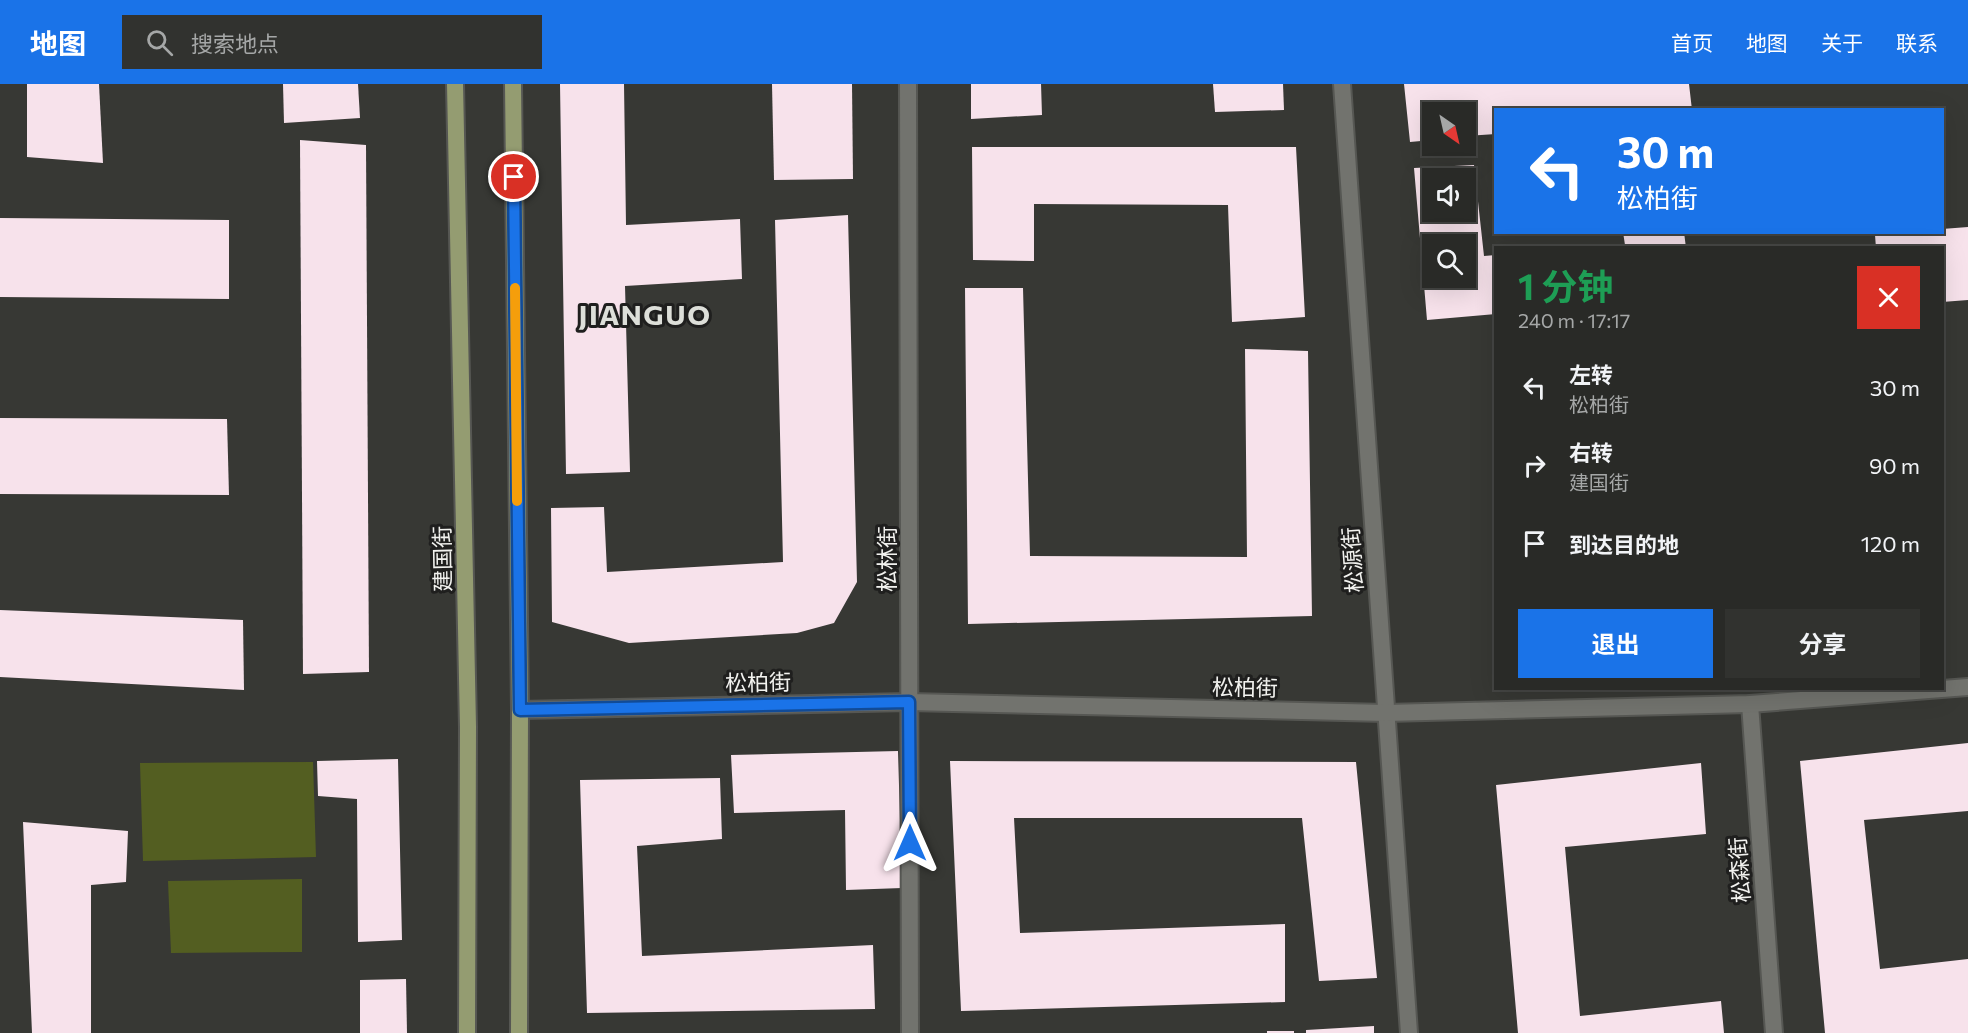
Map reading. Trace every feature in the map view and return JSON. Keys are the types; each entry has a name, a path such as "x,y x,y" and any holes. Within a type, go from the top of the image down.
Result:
{"main road":[{"name":"建国街","path":"455,84 468,727 468,1033"},
{"path":"513,84 520,710 519,1033"}],"street":[{"name":"松林街","path":"908,84 910,1033"},
{"name":"松源街","path":"1342,84 1409,1033"},
{"name":"松柏街","path":"1944,689 1968,687"},
{"name":"松柏街","path":"520,710 909,702 1386,713 1750,704 1930,690"},
{"name":"松森街","path":"1750,704 1774,1033"}],"green space":[{"path":"313,762 316,857 143,861 140,763"},
{"path":"302,879 302,952 171,953 168,881"}],"building":[{"path":"27,84 99,84 103,163 27,157"},
{"path":"283,84 358,84 360,118 284,123"},
{"path":"560,84 624,84 626,225 740,219 742,279 625,286 630,472 566,474"},
{"path":"772,84 852,84 853,179 774,180"},
{"path":"971,84 1041,84 1042,115 971,119"},
{"path":"1213,84 1283,84 1284,110 1215,112"},
{"path":"1404,84 1689,84 1692,108 1494,108 1494,134 1476,135 1476,102 1422,102 1422,141 1410,142"},
{"path":"300,140 366,145 369,672 303,674"},
{"path":"972,147 1296,147 1305,317 1232,322 1228,205 1034,204 1034,261 973,260"},
{"path":"1474,165 1474,168 1422,168 1422,222 1476,222 1476,183 1484,256 1494,255 1494,314 1427,320 1424,288 1476,288 1476,234 1422,234 1422,262 1414,168"},
{"path":"848,215 857,582 834,623 797,633 629,643 552,622 551,508 604,507 607,572 783,562 775,220"},
{"path":"0,218 229,220 229,299 0,297"},
{"path":"1968,227 1968,300 1944,302 1944,246 1876,246 1875,235 1944,234 1944,229"},
{"path":"1623,234 1684,234 1686,246 1613,246 1625,245"},
{"path":"965,288 1023,288 1030,556 1247,557 1245,349 1308,351 1312,616 968,624"},
{"path":"0,418 227,419 229,495 0,494"},
{"path":"0,610 243,620 244,690 0,677"},
{"path":"1968,743 1968,811 1864,820 1880,969 1968,959 1968,1033 1825,1033 1800,761"},
{"path":"898,751 902,888 846,890 845,810 734,813 731,755"},
{"path":"398,759 402,940 358,942 357,799 318,796 317,761"},
{"path":"950,761 1356,762 1377,978 1319,981 1302,818 1014,818 1020,933 1285,924 1285,1002 961,1011"},
{"path":"1701,763 1706,834 1565,847 1580,1016 1721,1001 1724,1033 1518,1033 1496,785"},
{"path":"720,778 722,839 637,846 642,956 873,945 875,1009 587,1013 580,780"},
{"path":"23,822 128,831 126,882 91,885 91,1033 32,1033"},
{"path":"406,979 407,1033 360,1033 360,980"},
{"path":"1374,1026 1374,1033 1306,1033 1306,1030"},
{"path":"1267,1031 1294,1031 1294,1033 1267,1033"}],"slow traffic":[{"path":"515,288 517,501"}],"district":[{"name":"JIANGUO","path":"645,314"}],"route":[{"path":"514,177 520,710 909,702 910,843"}]}
